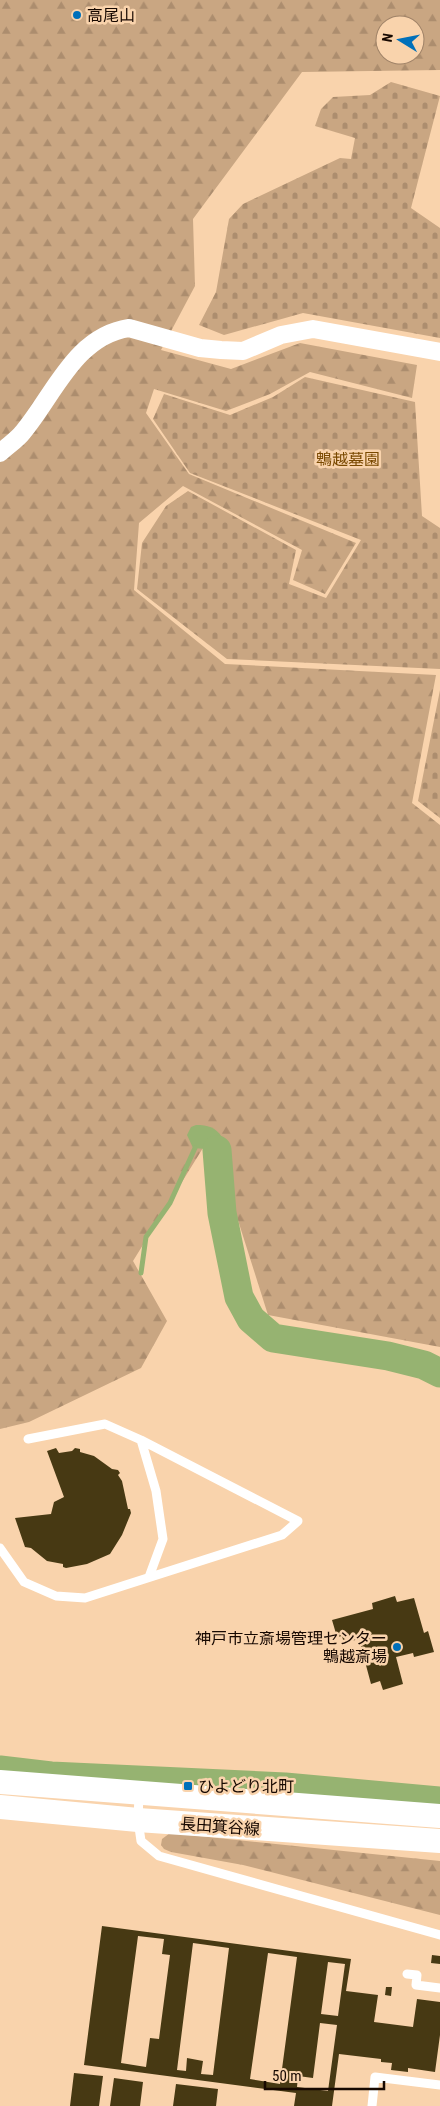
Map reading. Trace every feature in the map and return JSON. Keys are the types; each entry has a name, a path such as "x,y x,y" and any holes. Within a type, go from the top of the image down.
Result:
{"street":[{"path":"0,453 22,433 57,383 88,345 117,329 129,328 200,348 243,351 281,335 313,329 440,352"},
{"name":"長田箕谷線","path":"0,1782 440,1816"},
{"name":"長田箕谷線","path":"0,1807 138,1820 440,1841"}],"lane":[{"path":"0,1548 24,1582 56,1596 85,1598 211,1559 282,1534 298,1521 105,1424 28,1439"},
{"path":"140,1440 156,1491 162,1539 149,1577"},
{"path":"138,1794 138,1820 141,1841 159,1856 440,1935"},
{"path":"407,1974 417,1975 416,1985 440,1988"},
{"path":"372,2106 375,2077 440,2085"}],"green space":[{"path":"0,0 440,0 440,70 302,72 193,219 195,286 161,350 231,369 300,343 417,365 412,398 310,372 270,394 226,411 154,389 146,413 189,474 356,543 325,594 293,580 302,550 183,486 139,523 134,590 225,664 436,675 412,803 440,825 440,1347 268,1315 211,1135 133,1261 167,1321 141,1368 29,1422 0,1429"},
{"path":"391,82 440,96 411,208 440,228 440,338 303,313 224,335 199,325 216,292 229,219 243,204 340,158 351,159 355,138 315,126 321,109 333,97 370,95"},
{"name":"鵯越墓園","path":"305,377 415,402 422,516 440,528 440,669 227,659 137,589 142,543 166,506 188,491 296,550 289,584 326,598 361,540 190,473 153,419 164,394 230,415 273,397"},
{"path":"440,690 440,818 418,801"},
{"path":"170,1833 440,1861 440,1915 243,1865 171,1852 164,1849 161,1845 162,1839"}],"shaded area":[{"path":"196,1125 211,1127 217,1131 222,1137 219,1150 193,1148 187,1135 191,1127"}],"building":[{"path":"56,1448 59,1453 72,1451 75,1448 80,1449 80,1452 94,1456 112,1469 118,1470 128,1509 130,1509 131,1513 122,1535 110,1554 87,1564 66,1568 63,1567 63,1564 47,1561 31,1548 25,1547 15,1518 51,1514 54,1502 64,1497 47,1451"},
{"name":"神戸市立斎場管理センター 鵯越斎場","path":"395,1596 397,1602 414,1598 424,1633 428,1631 434,1652 414,1657 413,1653 396,1657 403,1684 383,1690 380,1681 371,1684 359,1639 344,1643 342,1636 337,1637 332,1620 373,1609 372,1603"},
{"path":"102,1926 351,1959 346,1991 378,1995 374,2022 413,2027 417,1999 440,2002 440,2035 435,2072 408,2068 408,2072 391,2070 392,2063 381,2062 381,2059 339,2054 332,2106 294,2106 296,2093 84,2065","holes":["138,1936 164,1939 162,1954 170,1955 159,2039 150,2038 146,2067 121,2063","193,1943 229,1948 213,2075 201,2074 203,2061 187,2058 186,2071 177,2070","268,1953 297,1957 280,2084 250,2079","328,1962 345,1964 338,2016 321,2014","320,2023 337,2025 328,2091 297,2087 298,2076 313,2078"]},
{"path":"432,1955 440,1956 440,1964 431,1963"},
{"path":"386,1987 392,1987 391,1996 385,1995"},
{"path":"74,2073 103,2076 99,2106 70,2106"},
{"path":"114,2078 143,2082 140,2106 110,2106"},
{"path":"176,2084 218,2089 216,2106 173,2106"}],"waterway":[{"path":"141,1273 146,1237 170,1203 195,1148"},
{"path":"217,1150 222,1213 239,1297 251,1319 273,1338 388,1356 424,1365 440,1373"},
{"path":"0,1770 51,1776 285,1787 440,1801"}],"place":[{"name":"高尾山","path":"77,15"},
{"name":"神戸市立斎場管理センター 鵯越斎場","path":"397,1647"},
{"name":"ひよどり北町","path":"188,1786"}]}
